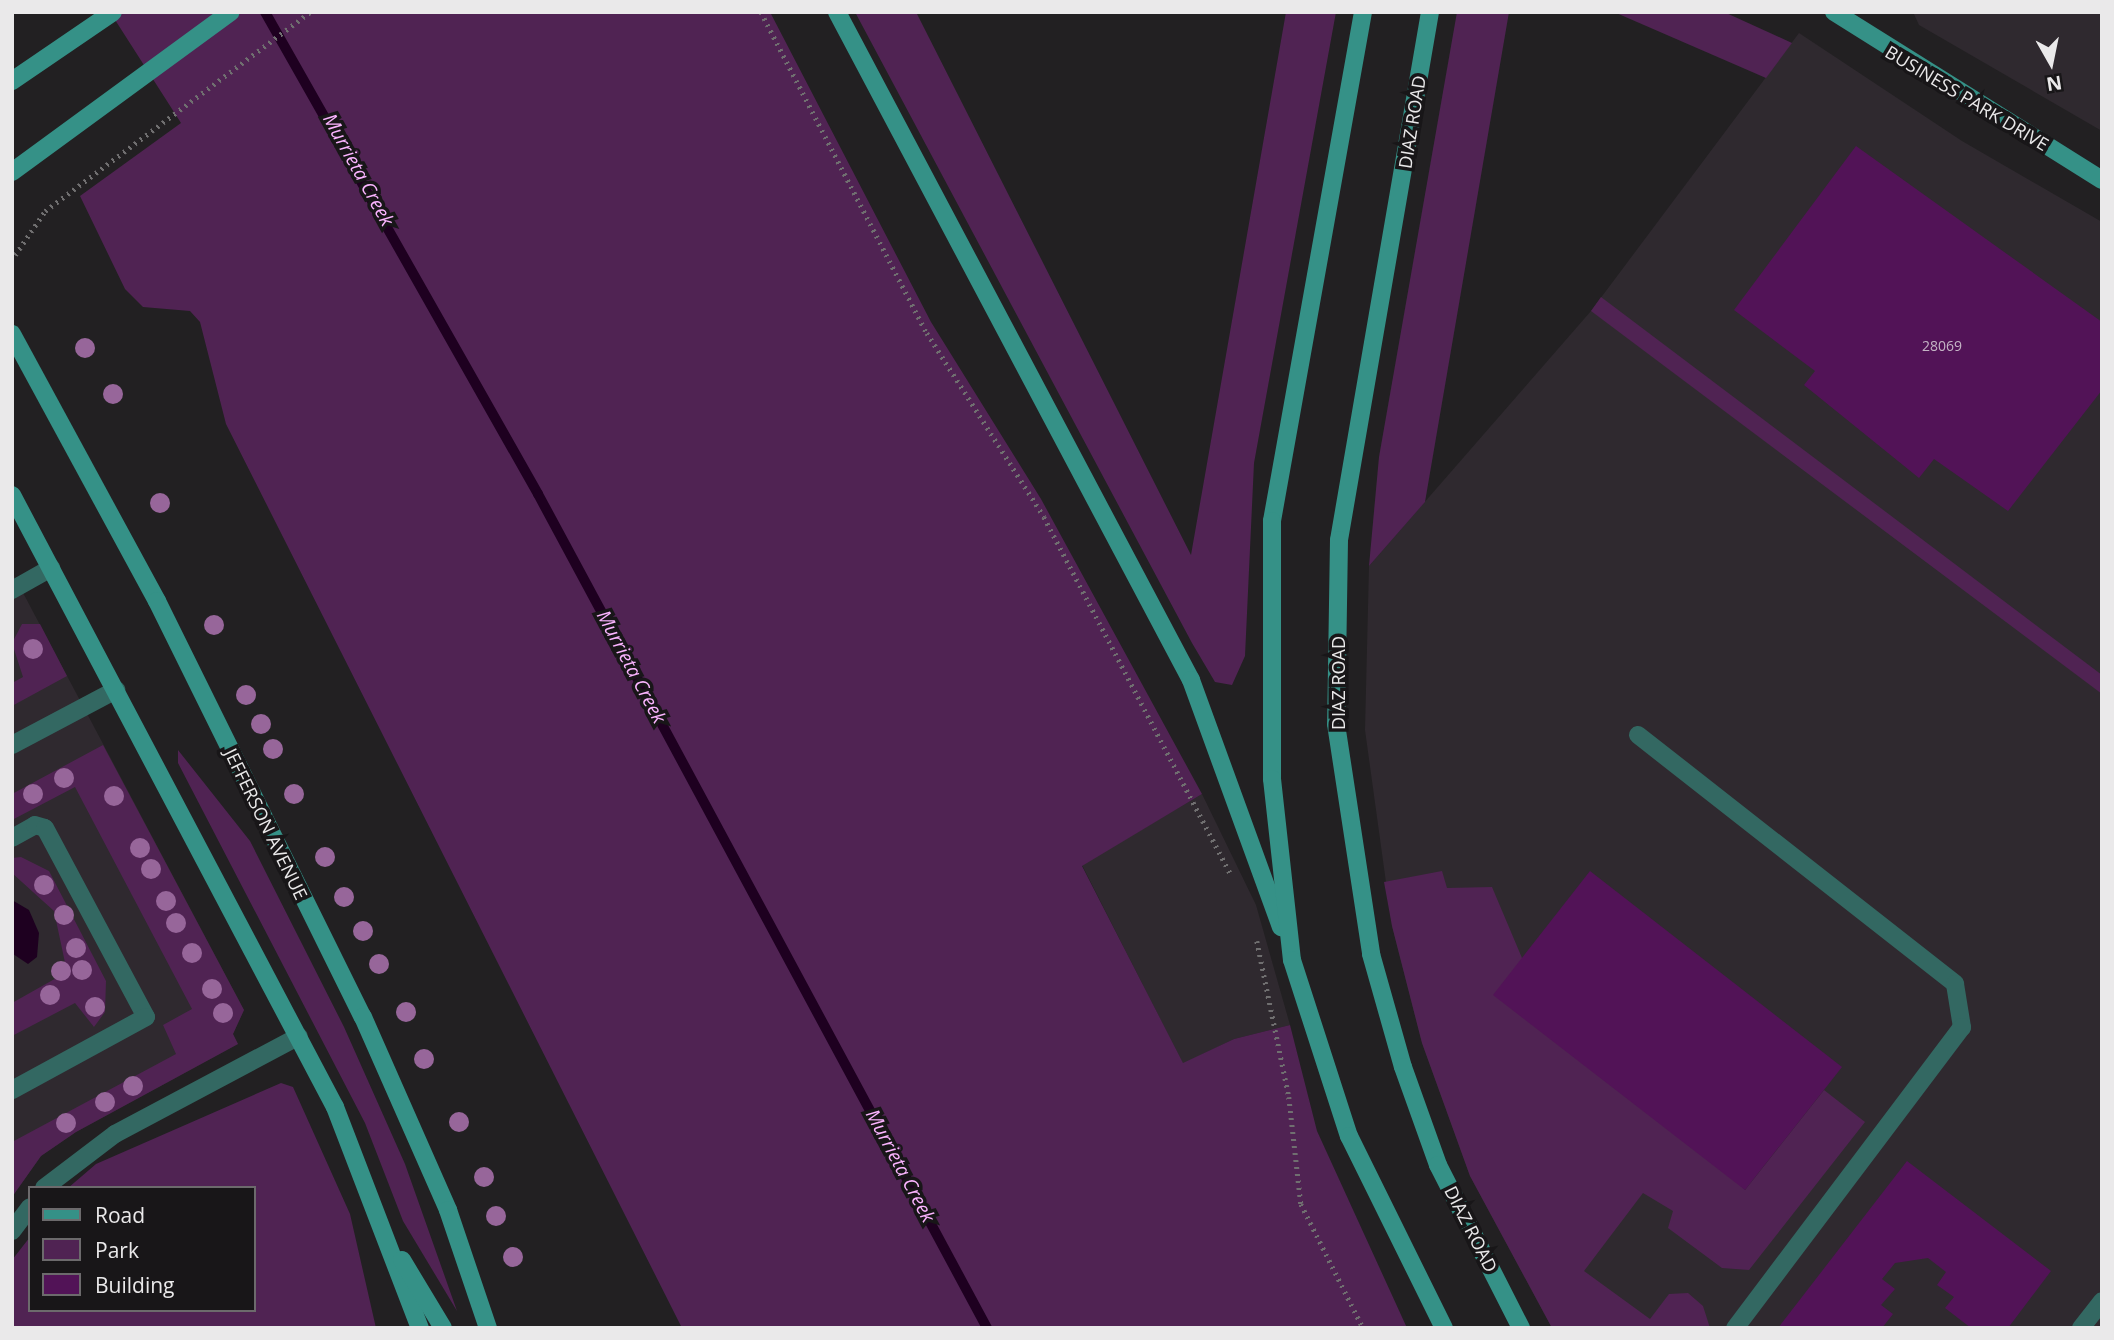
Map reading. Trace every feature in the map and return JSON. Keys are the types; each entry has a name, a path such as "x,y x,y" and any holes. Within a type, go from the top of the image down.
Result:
{"main road":[{"path":"12,81 113,12"},
{"path":"19,167 231,12"},
{"path":"837,12 1191,680 1292,960 1349,1136 1444,1328"},
{"path":"1292,960 1272,779 1272,521 1363,12"},
{"name":"DIAZ ROAD","path":"1430,12 1339,540 1336,724 1363,912 1403,1067 1438,1165 1521,1328"},
{"name":"BUSINESS PARK DRIVE","path":"1834,12 2102,180"},
{"name":"JEFFERSON AVENUE","path":"12,334 157,601 363,1017 448,1210 488,1328"},
{"path":"12,495 299,1036 395,1252 420,1328"},
{"path":"395,1252 443,1328"}],"lane":[{"path":"12,590 51,568"},
{"path":"12,745 116,690"},
{"path":"1638,734 1955,984 1962,1027 1735,1328"},
{"path":"12,838 35,825 45,828 146,1017 12,1090"},
{"path":"47,1186 115,1134 299,1036"},
{"path":"12,1231 28,1210"},
{"path":"2081,1328 2102,1301"}],"path":[{"path":"15,255 32,224 55,203 310,12"},
{"path":"761,12 927,333 1044,517 1238,888"},
{"path":"1255,932 1289,1097 1301,1204 1363,1328"}],"shaded area":[{"path":"1913,12 2102,12 2102,131 1919,25"},
{"path":"1799,33 1962,141 2102,222 2102,1328 1552,1328 1470,1176 1422,1043 1392,926 1365,730 1369,566 1591,311"},
{"path":"12,572 244,1010 233,1034 238,1044 76,1132 41,1156 12,1197"},
{"path":"1202,794 1256,905 1290,1025 1234,1039 1183,1064 1082,865"},
{"path":"12,900 29,910 39,933 37,957 28,964 13,954"}],"green space":[{"path":"110,12 770,12 931,322 1041,499 1202,794 1082,866 1183,1063 1234,1039 1290,1025 1317,1131 1407,1328 682,1328 226,424 200,322 190,311 143,307 125,289 80,196 181,123"},
{"path":"855,12 916,12 1191,555 1286,12 1336,12 1254,463 1245,656 1232,685 1215,682 1192,643"},
{"path":"1457,12 1509,12 1425,502 1369,566 1379,457"},
{"path":"1614,12 1724,12 1792,43 1766,78"},
{"path":"1601,297 2102,675 2102,694 1591,311"},
{"path":"22,624 40,624 67,676 12,706 12,683 23,677 12,643"},
{"path":"103,745 244,1010 233,1034 238,1044 76,1132 41,1156 12,1197 12,1142 176,1054 163,1025 192,1009 75,787 12,820 12,794"},
{"path":"178,750 250,841 344,1027 405,1164 457,1311 403,1221 365,1123 178,763"},
{"path":"21,857 49,871 106,981 105,1012 94,1027 75,1003 12,1036 12,1003 67,972 54,911 12,873 12,858"},
{"path":"1442,871 1447,888 1492,887 1522,958 1745,1190 1824,1090 1865,1122 1749,1270 1722,1268 1668,1228 1673,1211 1643,1193 1584,1271 1650,1319 1669,1294 1688,1293 1703,1306 1710,1328 1552,1328 1470,1176 1422,1043 1392,926 1384,882"},
{"path":"281,1083 293,1087 350,1214 376,1328 12,1328 12,1260 28,1240 28,1312 256,1312 256,1186 70,1186 96,1164"}],"building":[{"path":"1856,146 2102,322 2102,390 2008,511 1934,459 1919,478 1804,385 1815,371 1734,310"},
{"path":"1590,871 1842,1067 1745,1190 1493,995"},
{"path":"1907,1161 2051,1271 2008,1328 1971,1328 1945,1308 1954,1297 1937,1285 1946,1272 1928,1258 1895,1263 1882,1279 1895,1289 1881,1305 1893,1314 1882,1328 1778,1328"}],"waterway":[{"name":"Murrieta Creek","path":"265,12 538,494 987,1328"}]}
